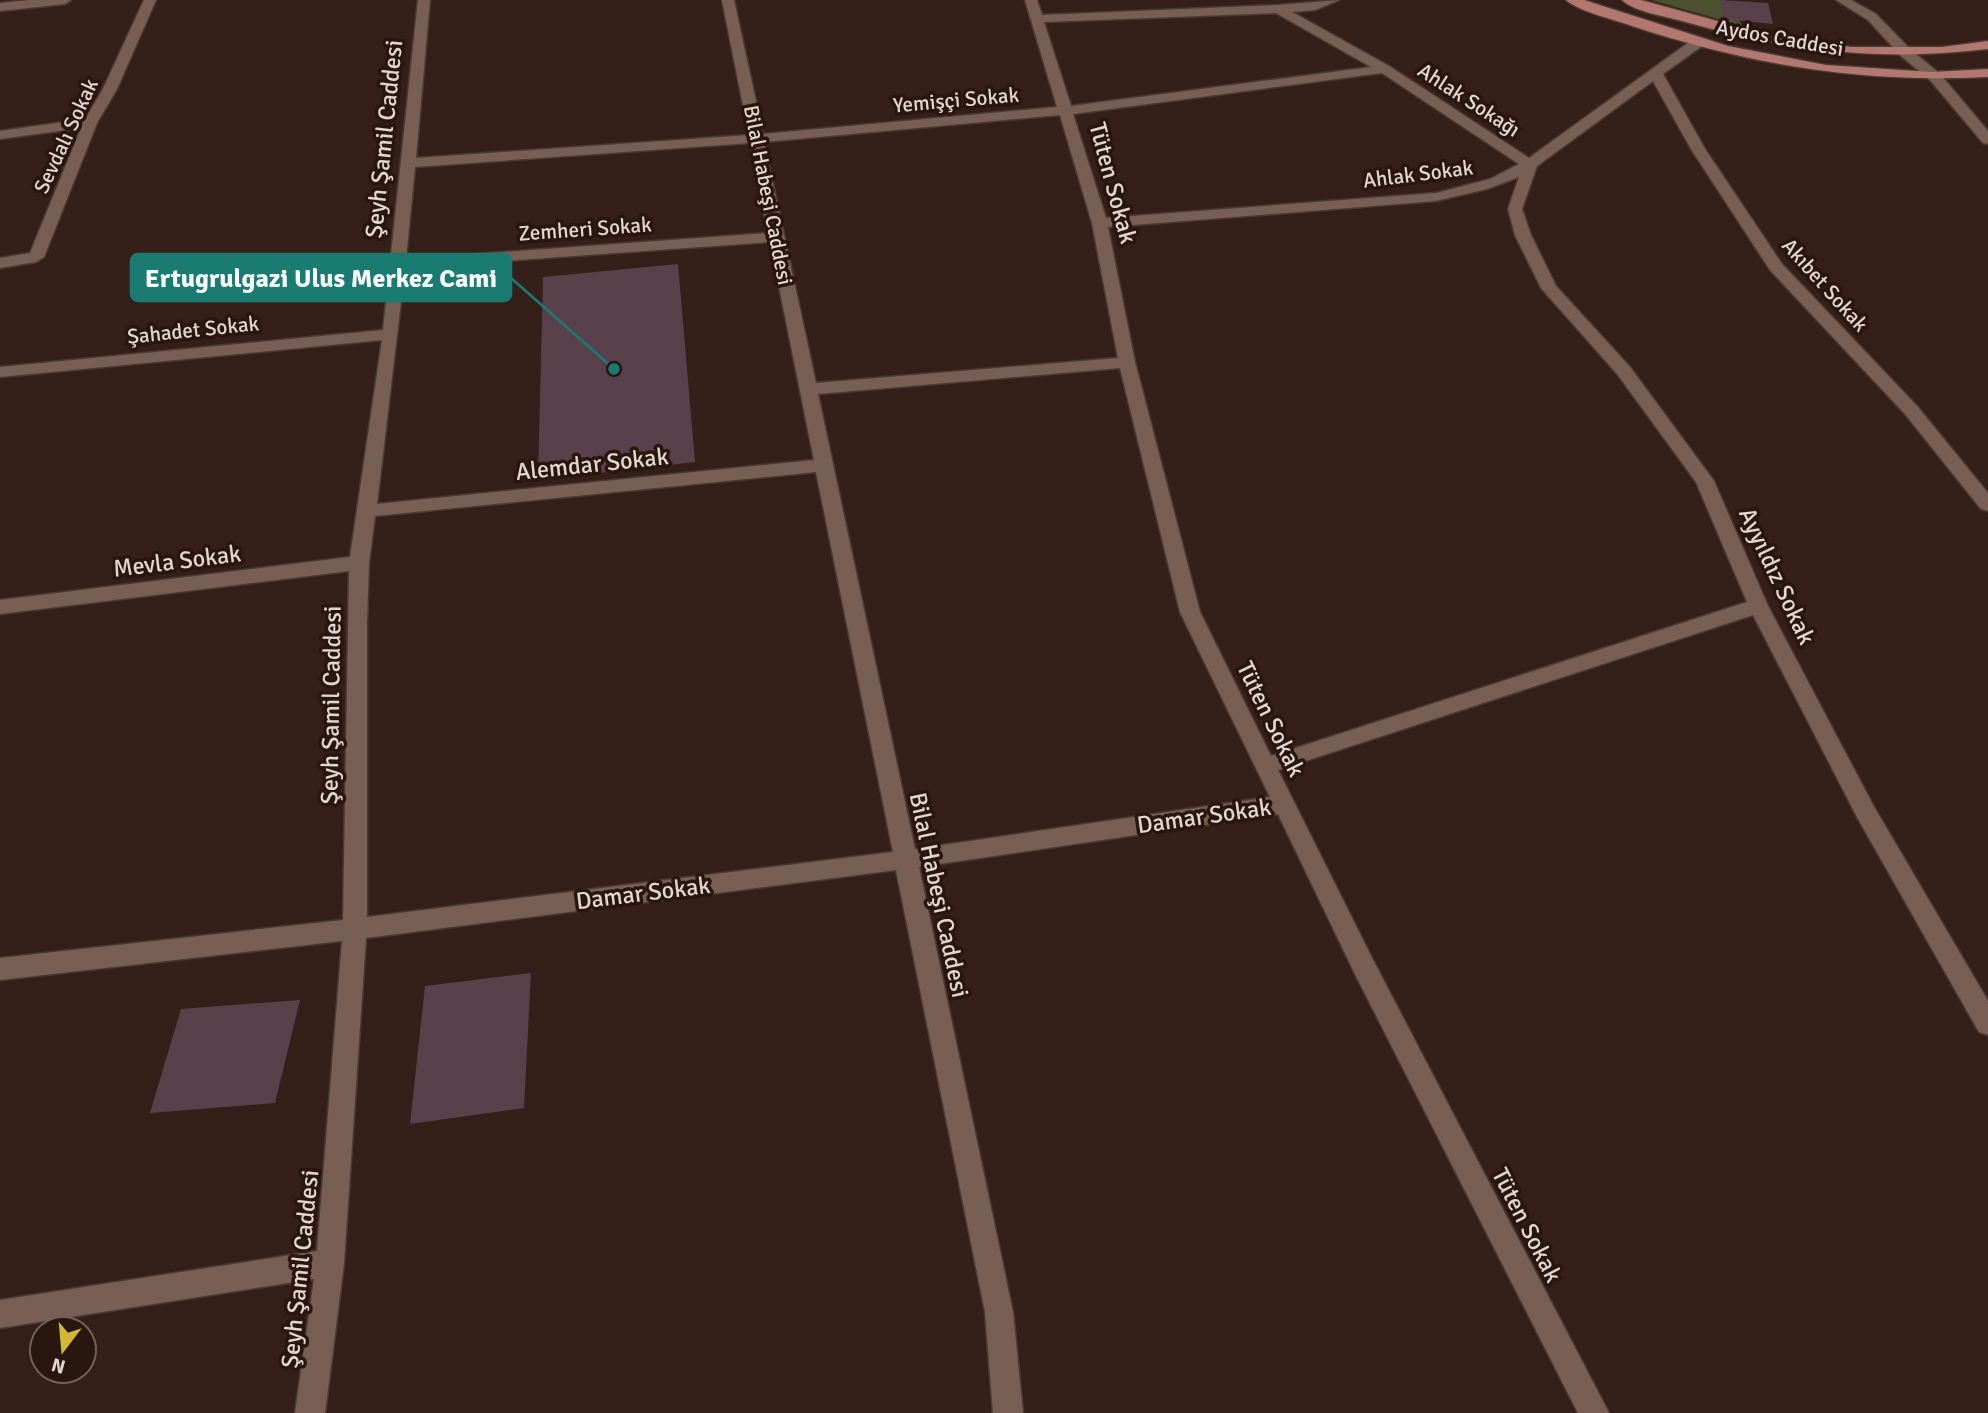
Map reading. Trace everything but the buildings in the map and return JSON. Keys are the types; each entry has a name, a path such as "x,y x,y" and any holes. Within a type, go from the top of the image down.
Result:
{"main road":[{"name":"Aydos Caddesi","path":"1572,0 1697,43 1803,67 1892,76 1935,77 1988,73"},
{"name":"Aydos Caddesi","path":"1628,0 1756,38 1813,48 1906,53 1951,51 1988,45"}],"street":[{"path":"0,7 65,0"},
{"name":"Sevdalı Sokak","path":"0,263 36,257 90,123 110,89 150,0"},
{"name":"Şeyh Şamil Caddesi","path":"310,1413 330,1263 355,929 356,622 359,563 391,334 424,0"},
{"name":"Bilal Habeşi Caddesi","path":"728,0 999,1312 1008,1413"},
{"path":"1034,10 1278,9 1315,6 1333,0"},
{"path":"1842,0 1872,18 1906,53 1935,77 1988,140"},
{"path":"1278,9 1384,69"},
{"name":"Tüten Sokak","path":"1034,10 1100,223 1126,362 1190,612 1363,965 1594,1413"},
{"name":"Ahlak Sokak","path":"1100,223 1436,197 1490,186 1531,165 1697,43"},
{"name":"Yemişçi Sokak","path":"408,163 758,139 1067,111 1244,91 1384,69"},
{"name":"Ahlak Sokağı","path":"1384,69 1531,165"},
{"name":"Akıbet Sokak","path":"1656,73 1698,149 1776,267 1911,410 1988,505"},
{"path":"0,135 90,123"},
{"name":"Ayyıldız Sokak","path":"1531,165 1515,209 1523,235 1549,288 1624,371 1705,481 1758,606 1865,811 1988,1024"},
{"name":"Zemheri Sokak","path":"397,264 775,237"},
{"name":"Şahadet Sokak","path":"0,372 391,334"},
{"path":"809,389 1126,362"},
{"name":"Alemdar Sokak","path":"366,511 823,465"},
{"name":"Mevla Sokak","path":"0,607 359,563"},
{"name":"Damar Sokak","path":"1265,766 1758,606"},
{"name":"Damar Sokak","path":"0,969 355,929 905,860 1284,804"},
{"path":"0,1314 330,1263"}],"green space":[{"path":"1651,0 1725,0 1743,26"}],"place":[{"name":"Ertugrulgazi Ulus Merkez Cami","path":"614,369"}]}
